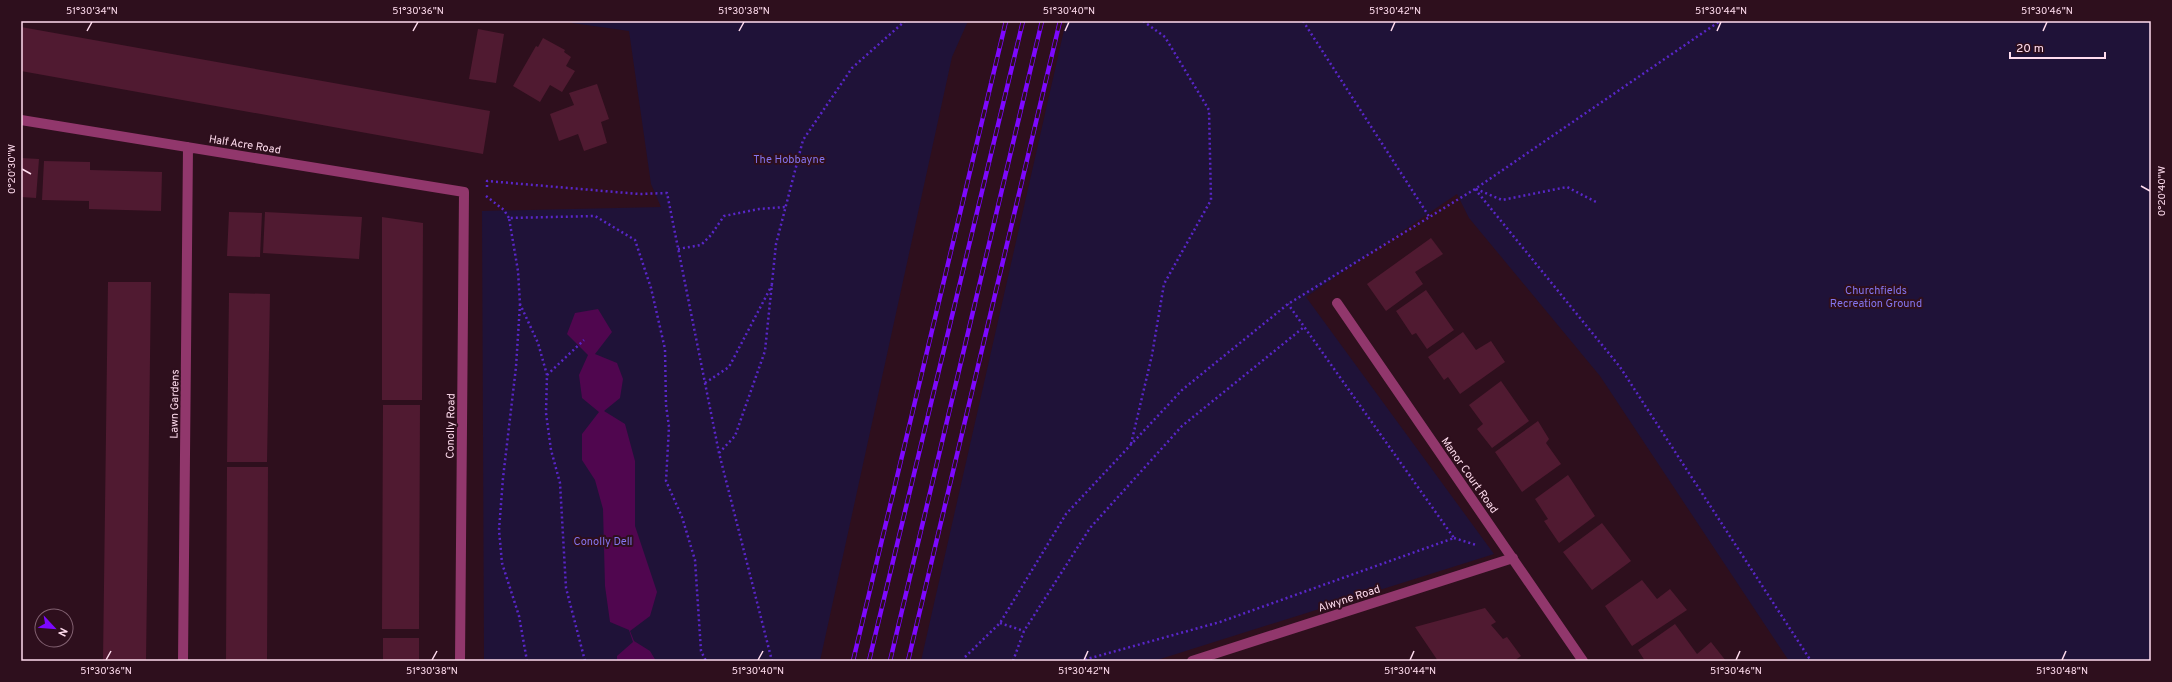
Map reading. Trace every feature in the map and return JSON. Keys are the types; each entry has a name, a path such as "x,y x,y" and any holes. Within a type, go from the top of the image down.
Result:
{"street":[{"name":"Half Acre Road","path":"21,120 464,192"},
{"name":"Lawn Gardens","path":"183,661 188,147"},
{"name":"Conolly Road","path":"460,661 464,192"},
{"name":"Manor Court Road","path":"1338,303 1583,661"},
{"name":"Alwyne Road","path":"1192,661 1513,558"}],"path":[{"path":"719,453 735,436 765,351 776,244 802,140 852,68 905,21"},
{"path":"1130,445 1152,355 1164,284 1210,200 1209,110 1165,37 1143,21"},
{"path":"1303,21 1430,218"},
{"path":"965,657 1000,623 1066,514 1182,390 1288,304 1475,189 1720,21"},
{"path":"527,661 519,616 502,563 499,530 503,478 516,367 520,304 518,271 509,218 504,210 486,196 487,181 639,194 667,194 719,453 772,661"},
{"path":"1475,189 1502,200 1567,187 1596,202"},
{"path":"1475,189 1620,367 1811,661"},
{"path":"678,249 701,245 711,235 724,216 759,208 786,207"},
{"path":"509,218 595,216 635,240 656,306 665,348 666,405 670,427 666,482 682,516 694,560 701,651 706,661"},
{"path":"705,383 729,367 773,283"},
{"path":"520,304 538,343 547,375 546,413 551,450 560,484 566,588 585,661"},
{"path":"1080,661 1220,622 1454,538 1288,304"},
{"path":"1013,661 1024,631 1090,528 1182,426 1304,327"},
{"path":"547,375 584,340"},
{"path":"1000,623 1024,631"}],"green space":[{"path":"572,21 968,21 952,57 820,661 484,661 482,211 661,207 651,184 629,31 572,23"},
{"name":"Churchfields Recreation Ground","path":"1066,21 2151,21 2151,661 1789,661 1600,376 1469,218 1457,194 1306,297 1494,554 1154,661 921,661"}],"shaded area":[{"path":"598,309 612,332 595,354 617,363 623,379 620,398 604,411 625,424 635,461 635,526 657,592 650,616 630,631 634,641 650,651 656,661 617,661 617,656 633,642 629,630 610,622 605,586 603,509 595,480 582,460 582,434 599,412 582,398 579,375 588,355 567,334 575,313"}],"building":[{"path":"21,27 490,111 483,154 21,71"},
{"path":"478,29 504,34 496,83 469,79"},
{"path":"543,38 565,50 564,52 571,57 566,66 575,71 562,92 550,85 540,102 513,86 536,46 538,47"},
{"path":"597,84 609,119 601,122 607,143 584,151 578,134 559,141 550,114 574,105 569,93"},
{"path":"21,158 39,159 36,198 21,197"},
{"path":"44,161 90,162 90,170 162,172 161,211 89,209 89,201 42,200"},
{"path":"229,212 262,213 260,257 227,256"},
{"path":"265,212 362,217 359,259 263,253"},
{"path":"382,217 423,223 422,400 382,400"},
{"path":"1431,238 1443,254 1415,272 1423,284 1386,311 1367,284"},
{"path":"108,282 151,282 146,661 103,661"},
{"path":"1426,290 1454,330 1427,349 1416,333 1412,335 1396,311"},
{"path":"229,293 270,294 267,462 227,462"},
{"path":"1463,332 1476,350 1491,341 1505,362 1460,394 1448,377 1444,380 1428,357"},
{"path":"1501,381 1529,421 1492,448 1477,429 1483,424 1469,405"},
{"path":"383,405 420,405 419,629 382,629"},
{"path":"1538,421 1549,439 1546,443 1561,464 1522,492 1495,452"},
{"path":"227,467 268,467 267,661 226,661"},
{"path":"1568,475 1595,516 1559,543 1544,521 1548,519 1535,499"},
{"path":"1602,523 1631,561 1592,590 1563,552"},
{"path":"1642,580 1657,599 1670,589 1687,610 1632,646 1605,606"},
{"path":"1485,608 1496,622 1491,625 1503,639 1507,637 1521,656 1514,661 1438,661 1415,627"},
{"path":"1675,624 1697,654 1711,642 1726,661 1645,661 1638,650"},
{"path":"383,638 419,638 419,661 383,661"}],"railway":[{"path":"853,661 1006,21"},
{"path":"869,661 1023,21"},
{"path":"890,661 1042,21"},
{"path":"908,661 1060,21"}],"park label":[{"name":"The Hobbayne","path":"789,159"},
{"name":"Conolly Dell","path":"603,541"}]}
